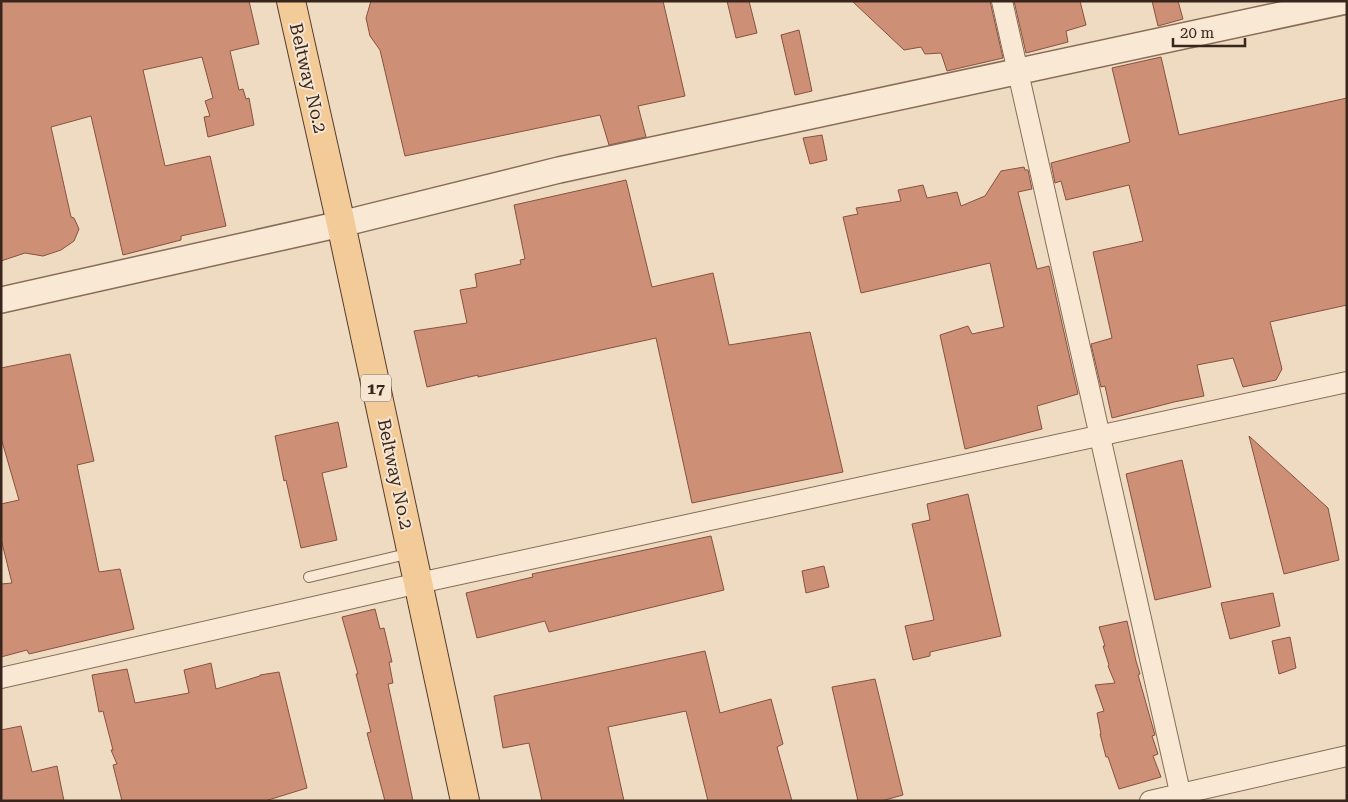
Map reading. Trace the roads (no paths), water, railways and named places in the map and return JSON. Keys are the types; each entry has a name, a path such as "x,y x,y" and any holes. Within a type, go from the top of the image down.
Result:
{"main road":[{"name":"Beltway No.2","path":"291,1 465,801"}],"street":[{"path":"1002,1 1181,797"},
{"path":"1,300 340,224 559,170 1346,1"},
{"path":"1,678 419,583 1347,382"},
{"path":"1150,801 1181,797 1347,756"}],"lane":[{"path":"309,577 412,553"}]}
